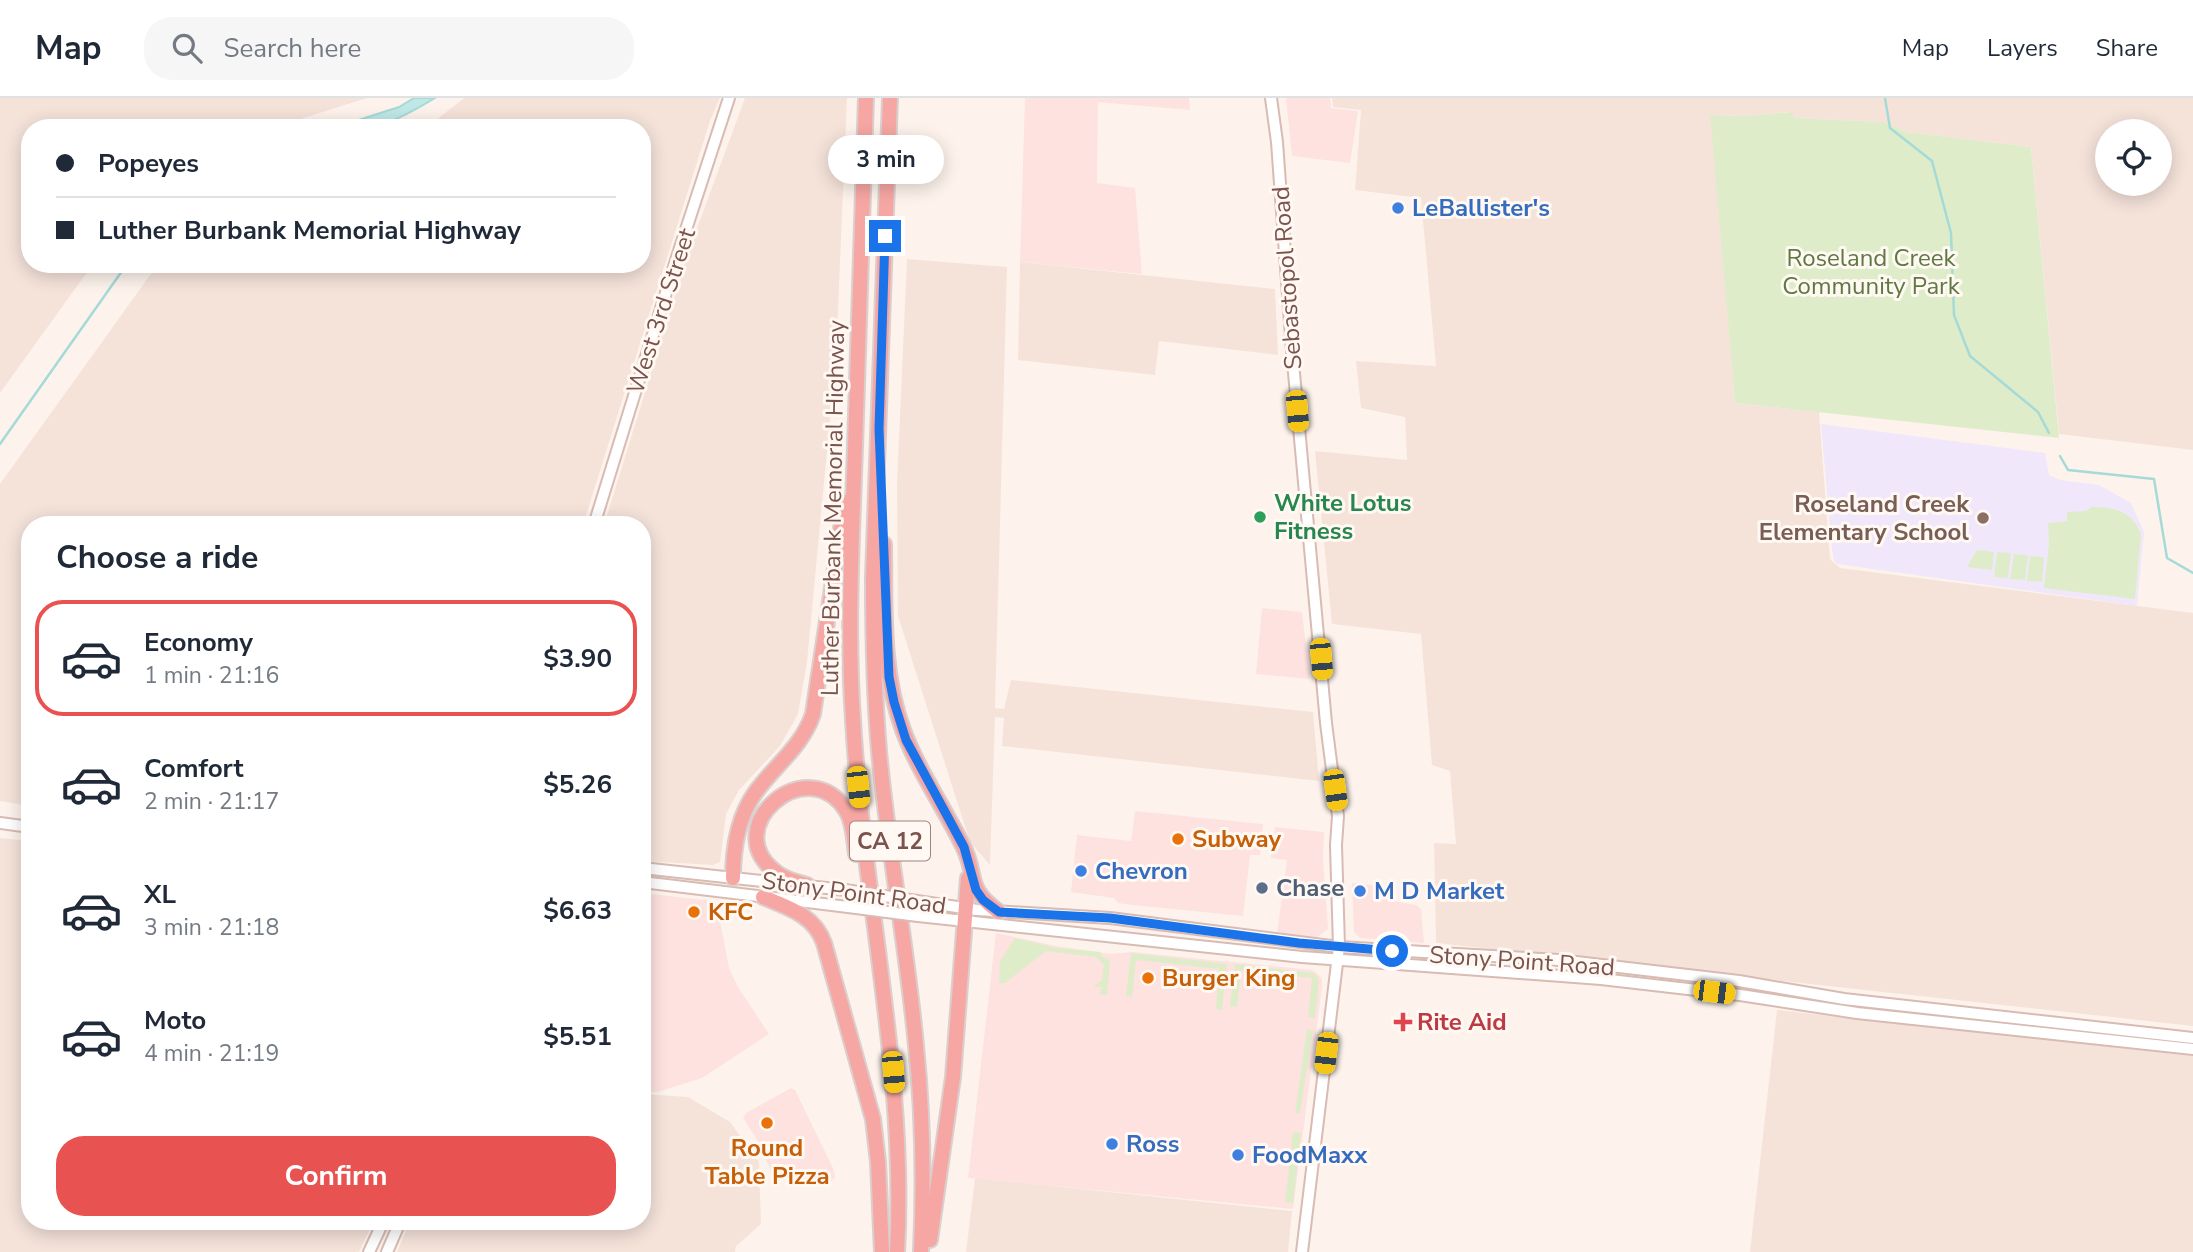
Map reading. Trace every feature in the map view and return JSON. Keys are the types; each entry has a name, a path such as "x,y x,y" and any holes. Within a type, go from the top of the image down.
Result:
{"highway":[{"name":"Luther Burbank Memorial Highway","path":"866,98 850,593 851,693 860,811 891,1048 897,1119 897,1252"},
{"name":"Luther Burbank Memorial Highway","path":"890,98 873,601 875,699 884,801 918,1058 922,1143 921,1252"},
{"path":"879,429 887,652 897,715 911,751 966,852 976,890 983,900 999,912"},
{"path":"733,877 738,833 746,808 760,786 799,743 813,714 855,450"},
{"path":"807,885 774,871 762,854 758,839 759,823 766,809 778,797 799,789 813,789 826,794 843,807 849,818 866,912 881,968"},
{"path":"928,1252 952,1087 969,885 967,868 949,822"},
{"path":"764,897 805,916 816,926 822,938 873,1119 882,1252"}],"main road":[{"name":"West 3rd Street","path":"597,516 729,98"},
{"name":"Sebastopol Road","path":"1271,98 1278,153 1304,481 1338,816 1338,960 1302,1252"},
{"path":"0,823 21,826"},
{"name":"Stony Point Road","path":"651,869 845,890 917,901 966,914 1338,960 1601,979 1870,1014 2193,1049"},
{"name":"Stony Point Road","path":"651,883 918,916 999,912 1117,919 1339,947 1572,962 1739,981 1844,999 2193,1038"},
{"path":"1438,968 1446,959 1474,957"},
{"path":"369,1252 379,1230"},
{"path":"387,1252 397,1230"}],"shaded area":[{"path":"0,98 367,98 300,119 21,119 21,273 87,273 0,393"},
{"path":"464,98 720,98 710,121 586,516 21,516 21,804 0,801 0,484 152,273 651,273 651,119 437,119"},
{"path":"745,98 847,98 836,356 807,662 798,714 780,746 739,790 726,814 720,862 713,865 651,862 651,516 607,516 689,250"},
{"path":"1025,98 1189,98 1190,110 1098,102 1097,183 1135,188 1142,274 1020,262"},
{"path":"1286,98 1330,98 1331,108 1358,111 1350,163 1292,156"},
{"path":"1332,98 2193,98 2193,450 2059,434 2031,147 1907,132 1884,122 1794,118 1791,112 1743,116 1711,115 1735,403 1819,412 1830,559 1840,568 2193,613 2193,1026 1436,943 1434,843 1456,844 1450,771 1432,765 1421,634 1332,624 1315,451 1407,460 1405,417 1361,408 1356,361 1436,366 1421,198 1355,190 1361,110 1333,107"},
{"path":"907,259 1007,267 995,708 1004,709 1011,680 1313,712 1319,781 1002,746 1004,718 995,717 990,865 970,842 898,616 897,484"},
{"path":"1020,262 1275,289 1278,355 1159,341 1155,375 1018,360"},
{"name":"Roseland Creek Elementary School","path":"1821,424 2045,453 2049,475 2060,480 2099,485 2131,503 2144,532 2137,606 1837,564 1832,549"},
{"path":"1262,608 1302,612 1310,679 1256,674"},
{"path":"1135,811 1263,824 1260,855 1250,855 1243,916 1132,905 1118,903 1114,898 1071,892 1077,835 1131,841"},
{"path":"1275,827 1324,832 1323,860 1328,929 1317,937 1277,933 1287,860 1271,858"},
{"path":"0,838 21,840 21,1230 369,1230 359,1252 0,1252"},
{"path":"1352,883 1388,887 1388,900 1416,905 1421,909 1424,943 1360,938 1354,932"},
{"path":"651,894 713,901 717,905 729,968 738,987 769,1034 702,1078 651,1092"},
{"path":"996,933 1111,954 1132,952 1312,970 1318,974 1322,979 1322,987 1293,1209 968,1178"},
{"path":"1777,1010 2193,1056 2193,1252 1750,1252"},
{"path":"791,1088 795,1090 833,1168 835,1177 829,1185 773,1177 761,1146 743,1118 746,1113"},
{"path":"651,1095 688,1097 730,1122 759,1162 761,1224 736,1246 735,1252 397,1252 407,1230 651,1230"},
{"path":"975,1178 1292,1211 1288,1252 966,1252"}],"green space":[{"name":"Roseland Creek Community Park","path":"1792,112 1794,118 1884,122 1907,132 2031,147 2059,438 1735,403 1710,115 1743,116"},
{"path":"2092,507 2108,508 2128,515 2141,534 2135,599 2044,588 2049,544 2048,523 2067,521 2067,512 2086,511"},
{"path":"1977,550 1994,552 1992,570 1967,567"},
{"path":"1997,552 2011,553 2008,578 1994,577"},
{"path":"2014,554 2028,555 2025,580 2010,579"},
{"path":"2030,556 2044,557 2042,582 2027,581"},
{"path":"1015,938 1057,948 1101,952 1101,956 1110,960 1107,995 1100,994 1102,987 1093,987 1102,980 1104,965 1096,957 1046,951 1005,983 999,983 1000,961"},
{"path":"1131,953 1227,964 1222,1010 1216,1009 1219,969 1136,960 1132,997 1126,996"},
{"path":"1235,964 1314,973 1319,980 1315,1018 1308,1017 1312,978 1241,970 1237,1007 1230,1006"},
{"path":"1307,1029 1313,1030 1300,1113 1295,1114"},
{"path":"1293,1132 1301,1133 1293,1203 1285,1202"}],"water":[{"path":"414,98 435,98 395,119 362,119 399,107"}],"waterway":[{"path":"1885,98 1890,128 1932,161 1951,233 1954,315 1970,356 2038,412 2049,433"},
{"path":"0,444 121,273"},
{"path":"2060,456 2068,470 2154,479 2167,558 2193,573"}],"place":[{"name":"LeBallister's","path":"1398,208"},
{"name":"White Lotus Fitness","path":"1260,517"},
{"name":"Roseland Creek Elementary School","path":"1983,518"},
{"name":"Subway","path":"1178,839"},
{"name":"Chevron","path":"1081,871"},
{"name":"Chase","path":"1262,888"},
{"name":"M D Market","path":"1360,891"},
{"name":"KFC","path":"694,912"},
{"name":"Burger King","path":"1148,978"},
{"name":"Rite Aid","path":"1403,1022"},
{"name":"Round Table Pizza","path":"767,1123"},
{"name":"Ross","path":"1112,1144"},
{"name":"FoodMaxx","path":"1238,1155"}],"route":[{"path":"885,236 879,429 889,677 897,715 906,740 964,847 978,893 999,912 1110,918 1299,943 1392,951"}]}
